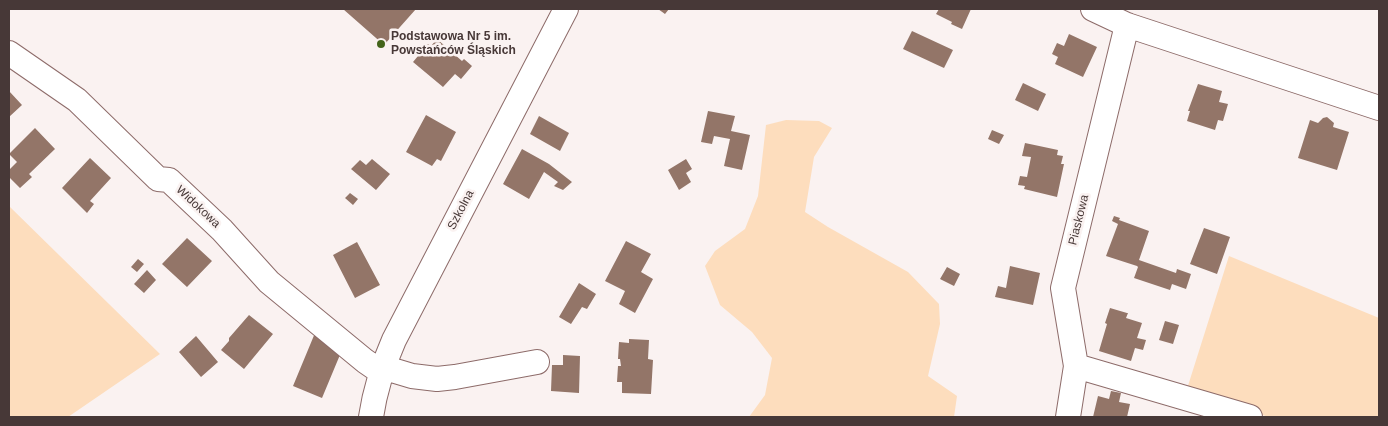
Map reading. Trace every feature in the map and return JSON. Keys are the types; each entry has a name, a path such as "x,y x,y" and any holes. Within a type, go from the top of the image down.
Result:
{"street":[{"name":"Szkolna","path":"371,417 382,370 394,340 566,9"},
{"path":"1093,9 1127,25 1379,108"},
{"name":"Piaskowa","path":"1068,417 1076,366 1063,288 1127,25"},
{"name":"Widokowa","path":"9,53 77,100 158,179 169,180 222,230 269,282 364,362 382,370 437,379 537,362"},
{"path":"1076,366 1250,417"}],"shaded area":[{"path":"786,120 819,121 832,128 814,157 805,212 908,272 939,304 940,324 928,376 957,396 954,417 749,417 765,395 772,358 752,332 720,305 705,266 715,251 745,229 758,196 766,125"},
{"path":"9,206 160,354 68,417 9,417"},
{"path":"1229,256 1379,318 1379,417 1269,417 1186,392"}],"building":[{"path":"343,9 416,9 384,45"},
{"path":"658,9 669,9 665,14"},
{"path":"939,9 971,9 962,29 936,14"},
{"path":"912,31 953,50 944,68 903,49"},
{"path":"1069,34 1097,47 1083,77 1055,64 1058,57 1052,54 1057,43 1064,46"},
{"path":"437,39 462,61 464,59 472,66 461,79 455,74 443,87 413,62 428,44 431,46"},
{"path":"1023,83 1046,94 1038,111 1015,100"},
{"path":"1198,84 1222,91 1219,102 1228,104 1223,121 1218,120 1215,130 1187,121 1190,111 1188,111"},
{"path":"9,91 22,105 9,117"},
{"path":"708,111 735,116 731,131 750,135 742,170 724,166 730,139 714,136 712,144 701,142"},
{"path":"426,115 456,132 441,161 437,159 432,166 406,152"},
{"path":"539,116 569,133 560,151 530,134"},
{"path":"1327,117 1334,123 1333,127 1349,132 1337,170 1298,158 1310,120 1318,123"},
{"path":"35,128 55,149 29,174 32,177 20,188 9,177 9,170 17,162 9,154"},
{"path":"992,130 1004,135 999,144 988,139"},
{"path":"1025,143 1058,150 1057,155 1063,156 1061,164 1064,164 1057,197 1024,189 1025,186 1018,185 1020,176 1027,177 1031,157 1022,156"},
{"path":"522,149 549,164 572,182 563,190 554,186 558,182 544,172 529,199 503,184"},
{"path":"90,158 111,178 90,201 94,204 87,213 62,188"},
{"path":"372,159 390,174 376,190 351,169 360,160 366,165"},
{"path":"686,159 692,169 686,173 691,182 679,190 668,170"},
{"path":"350,193 358,199 353,205 345,198"},
{"path":"1114,216 1120,218 1119,220 1149,231 1139,260 1176,273 1177,269 1191,274 1186,289 1172,284 1170,290 1134,278 1137,266 1106,256 1118,224 1112,221"},
{"path":"1204,228 1230,237 1217,274 1190,264"},
{"path":"187,238 212,261 187,287 162,264"},
{"path":"626,241 651,254 641,272 653,279 635,313 619,304 625,291 605,281"},
{"path":"357,242 380,285 355,298 333,255"},
{"path":"138,259 144,264 137,272 131,267"},
{"path":"1010,266 1040,273 1033,305 995,297 998,286 1006,288"},
{"path":"947,267 960,274 954,286 940,279"},
{"path":"147,270 156,280 144,293 134,284"},
{"path":"579,283 596,294 587,309 582,307 571,324 559,317"},
{"path":"1110,308 1128,313 1126,318 1142,323 1137,338 1146,340 1143,350 1135,348 1131,361 1099,351"},
{"path":"249,315 273,334 244,369 221,350"},
{"path":"1165,321 1179,325 1173,344 1159,340"},
{"path":"315,333 342,350 322,398 293,386"},
{"path":"196,336 218,362 201,377 179,352"},
{"path":"629,339 649,340 648,359 653,360 651,394 622,393 622,382 617,382 618,366 621,366 620,359 618,359 619,342 629,343"},
{"path":"563,355 580,356 579,393 551,391 552,365 563,365"},
{"path":"1111,391 1121,393 1119,402 1130,404 1127,417 1093,417 1098,396 1109,399"}],"place":[{"name":"Podstawowa Nr 5 im. Powstańców Śląskich","path":"381,44"}]}
